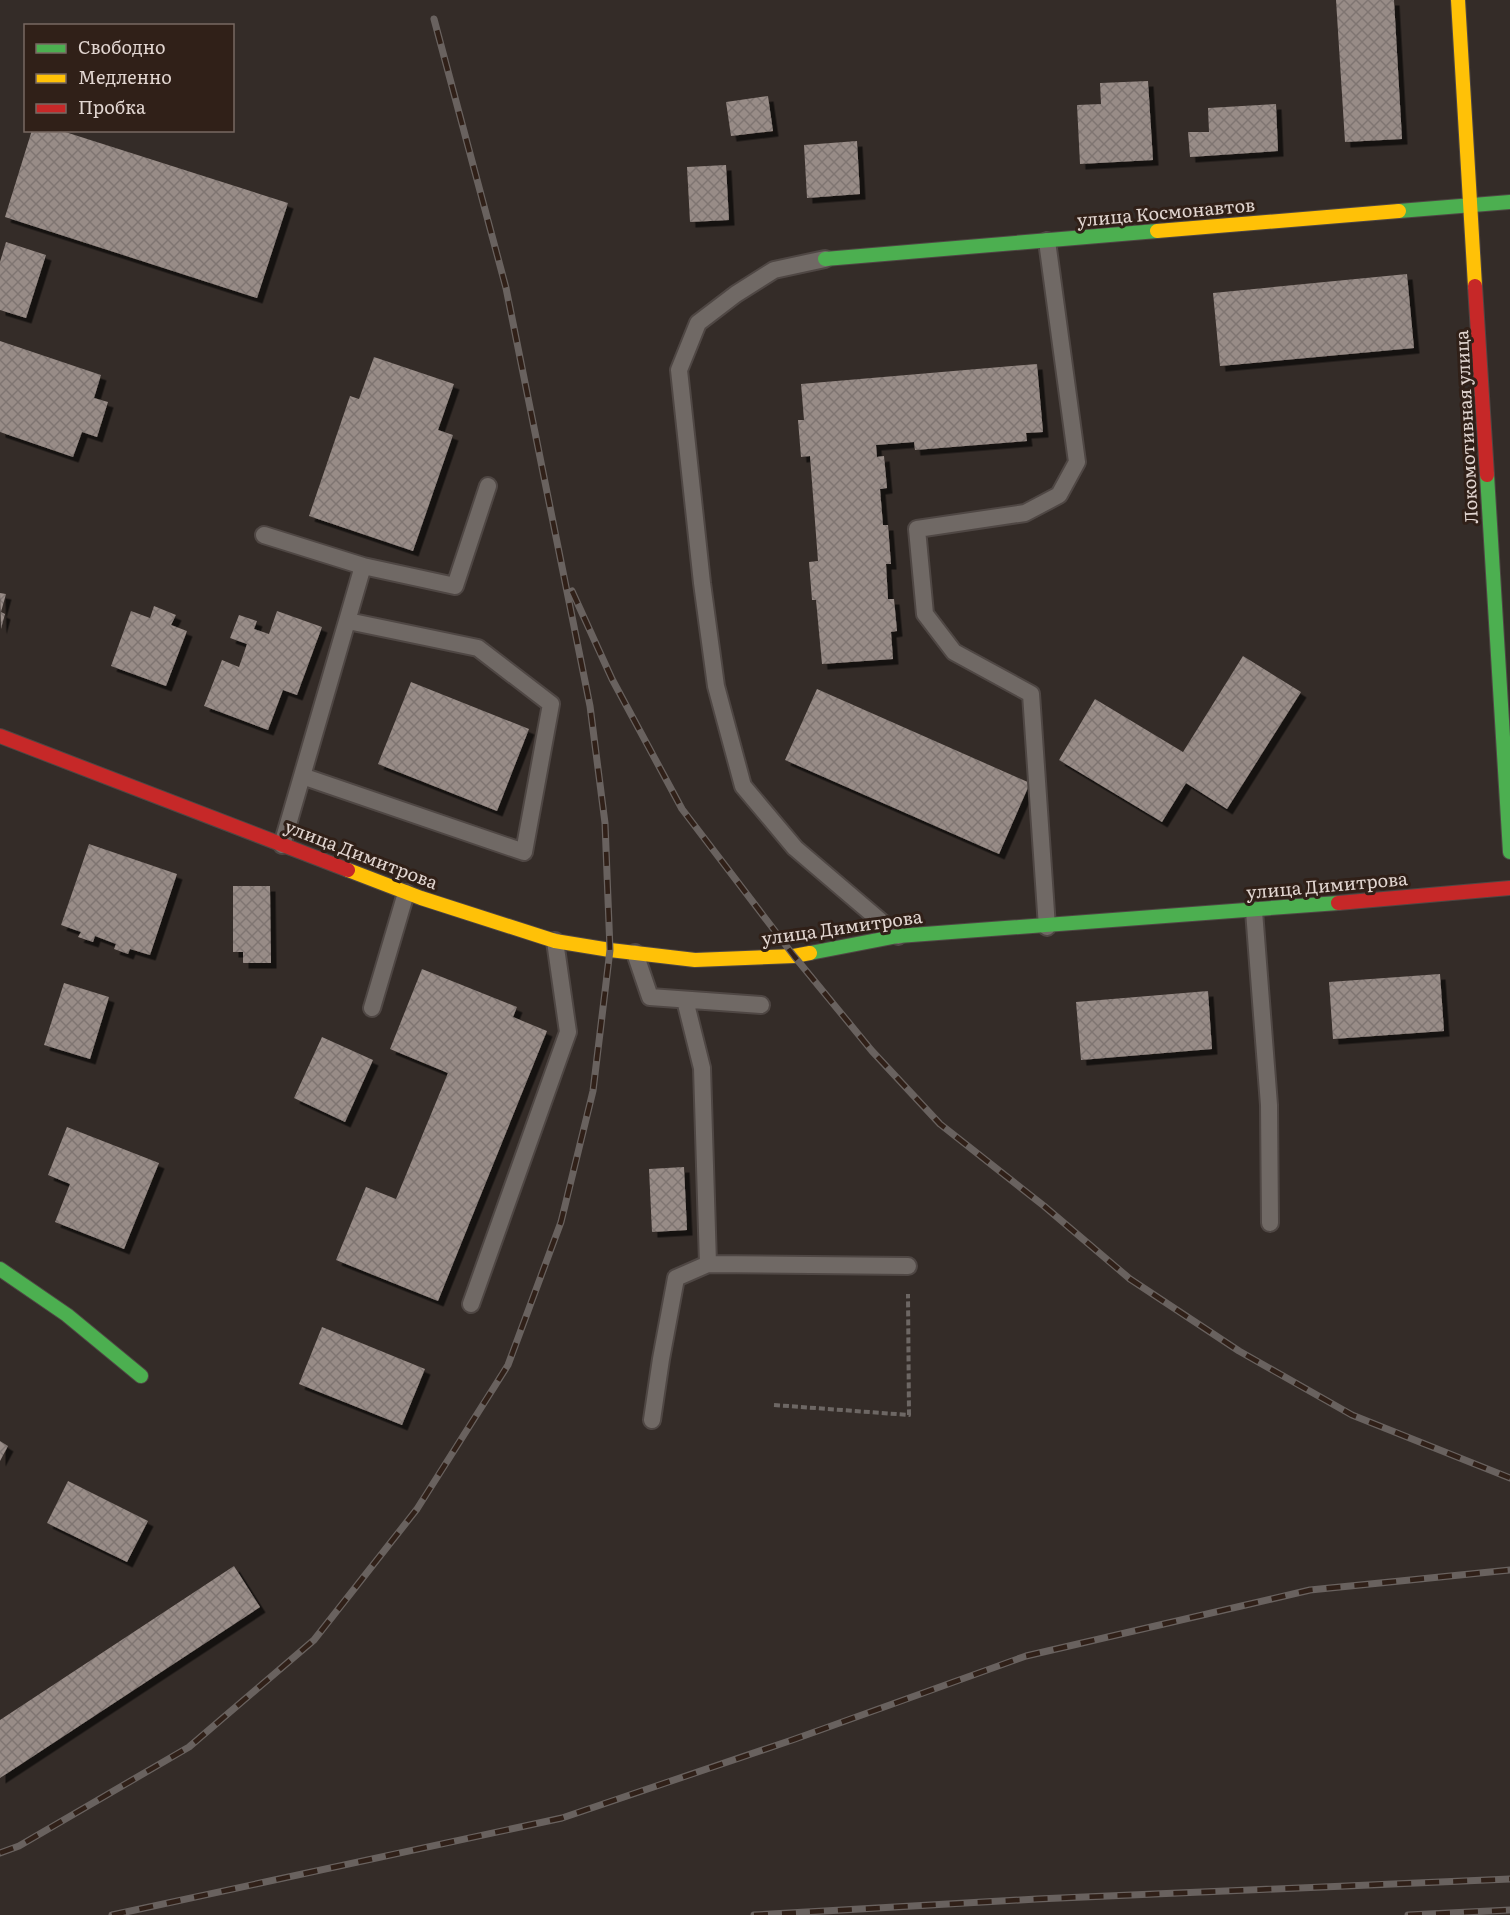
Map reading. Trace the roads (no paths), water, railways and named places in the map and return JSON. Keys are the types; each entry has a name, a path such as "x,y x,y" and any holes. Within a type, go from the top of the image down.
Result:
{"street":[{"name":"Локомотивная улица","path":"1458,0 1510,852"},
{"name":"улица Космонавтов","path":"825,259 1510,202"},
{"name":"улица Димитрова","path":"0,736 406,893 555,941 695,960 794,956 898,936 1254,911 1510,888"},
{"path":"0,1269 67,1315 141,1376"}],"lane":[{"path":"1047,241 1077,462 1059,495 1024,513 917,529 925,614 954,652 1030,694 1047,927"},
{"path":"825,259 774,270 736,294 698,323 679,370 680,382 716,686 743,786 795,848 898,936"},
{"path":"264,535 363,566 455,586 488,486"},
{"path":"282,845 363,566"},
{"path":"302,776 524,852 551,704 478,648 348,621"},
{"path":"372,1008 406,893"},
{"path":"1254,911 1269,1105 1270,1223"},
{"path":"471,1304 568,1032 555,941"},
{"path":"635,953 650,997 761,1005"},
{"path":"685,1000 702,1068 708,1264"},
{"path":"652,1420 676,1278 708,1264 908,1266"}],"railway":[{"path":"0,1853 19,1846 189,1747 314,1640 417,1509 508,1365 561,1222 593,1091 610,950 605,823 590,706 506,288 434,19"},
{"path":"572,591 612,679 682,809 794,956 872,1051 940,1124 1044,1206 1130,1279 1239,1351 1352,1415 1510,1478"},
{"path":"112,1915 562,1818 795,1739 1026,1656 1310,1590 1510,1570"},
{"path":"754,1915 1037,1899 1510,1879"},
{"path":"1408,1915 1510,1910"}]}
